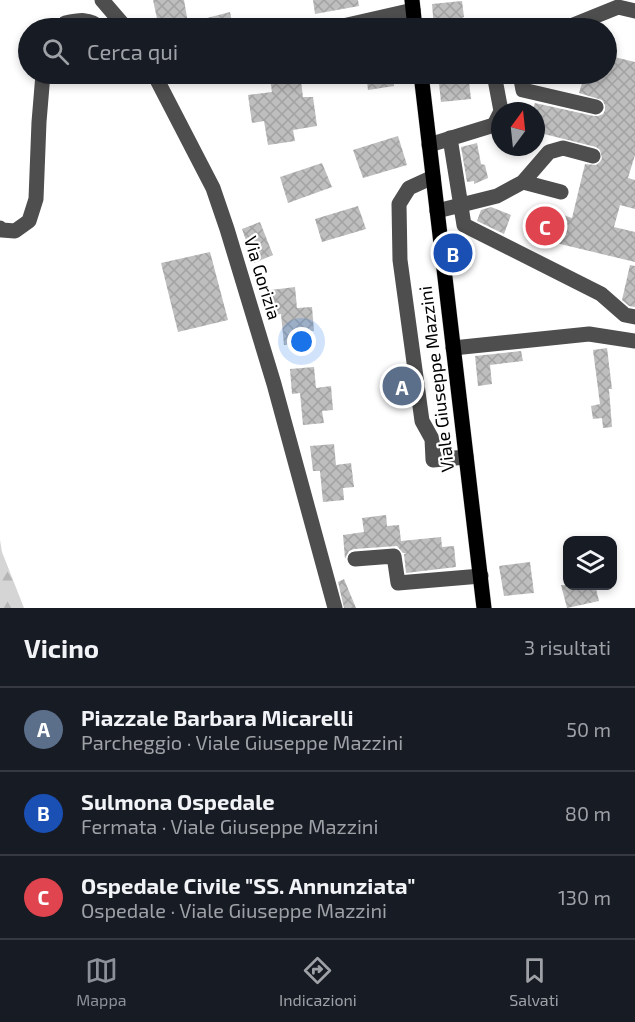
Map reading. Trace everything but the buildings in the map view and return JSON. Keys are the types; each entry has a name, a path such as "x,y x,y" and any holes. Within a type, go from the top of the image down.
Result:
{"main road":[{"name":"Viale Giuseppe Mazzini","path":"422,84 484,608"}],"street":[{"path":"102,0 117,18"},
{"path":"368,18 412,5"},
{"path":"591,18 618,7 635,11"},
{"path":"0,228 15,231 29,221 36,199 43,84"},
{"name":"Via Gorizia","path":"159,84 208,178 227,229 274,384 335,608"},
{"path":"496,84 499,102"},
{"path":"522,84 523,90 596,107"},
{"path":"429,144 491,126"},
{"path":"450,138 464,225 601,294 625,315 635,317"},
{"path":"437,211 498,196 523,182 549,152 563,148 593,156"},
{"path":"433,177 409,188 399,204 400,260 422,422 432,439 433,460 466,457"},
{"path":"523,182 561,192"},
{"path":"453,348 589,334 635,341"},
{"path":"355,559 394,556 398,583 481,576"}],"green space":[{"path":"0,540 2,552 24,608 0,608"}],"place":[{"name":"Ospedale Civile \"SS. Annunziata\"","path":"545,226"},
{"name":"Sulmona Ospedale","path":"453,253"},
{"name":"Piazzale Barbara Micarelli","path":"402,386"}]}
